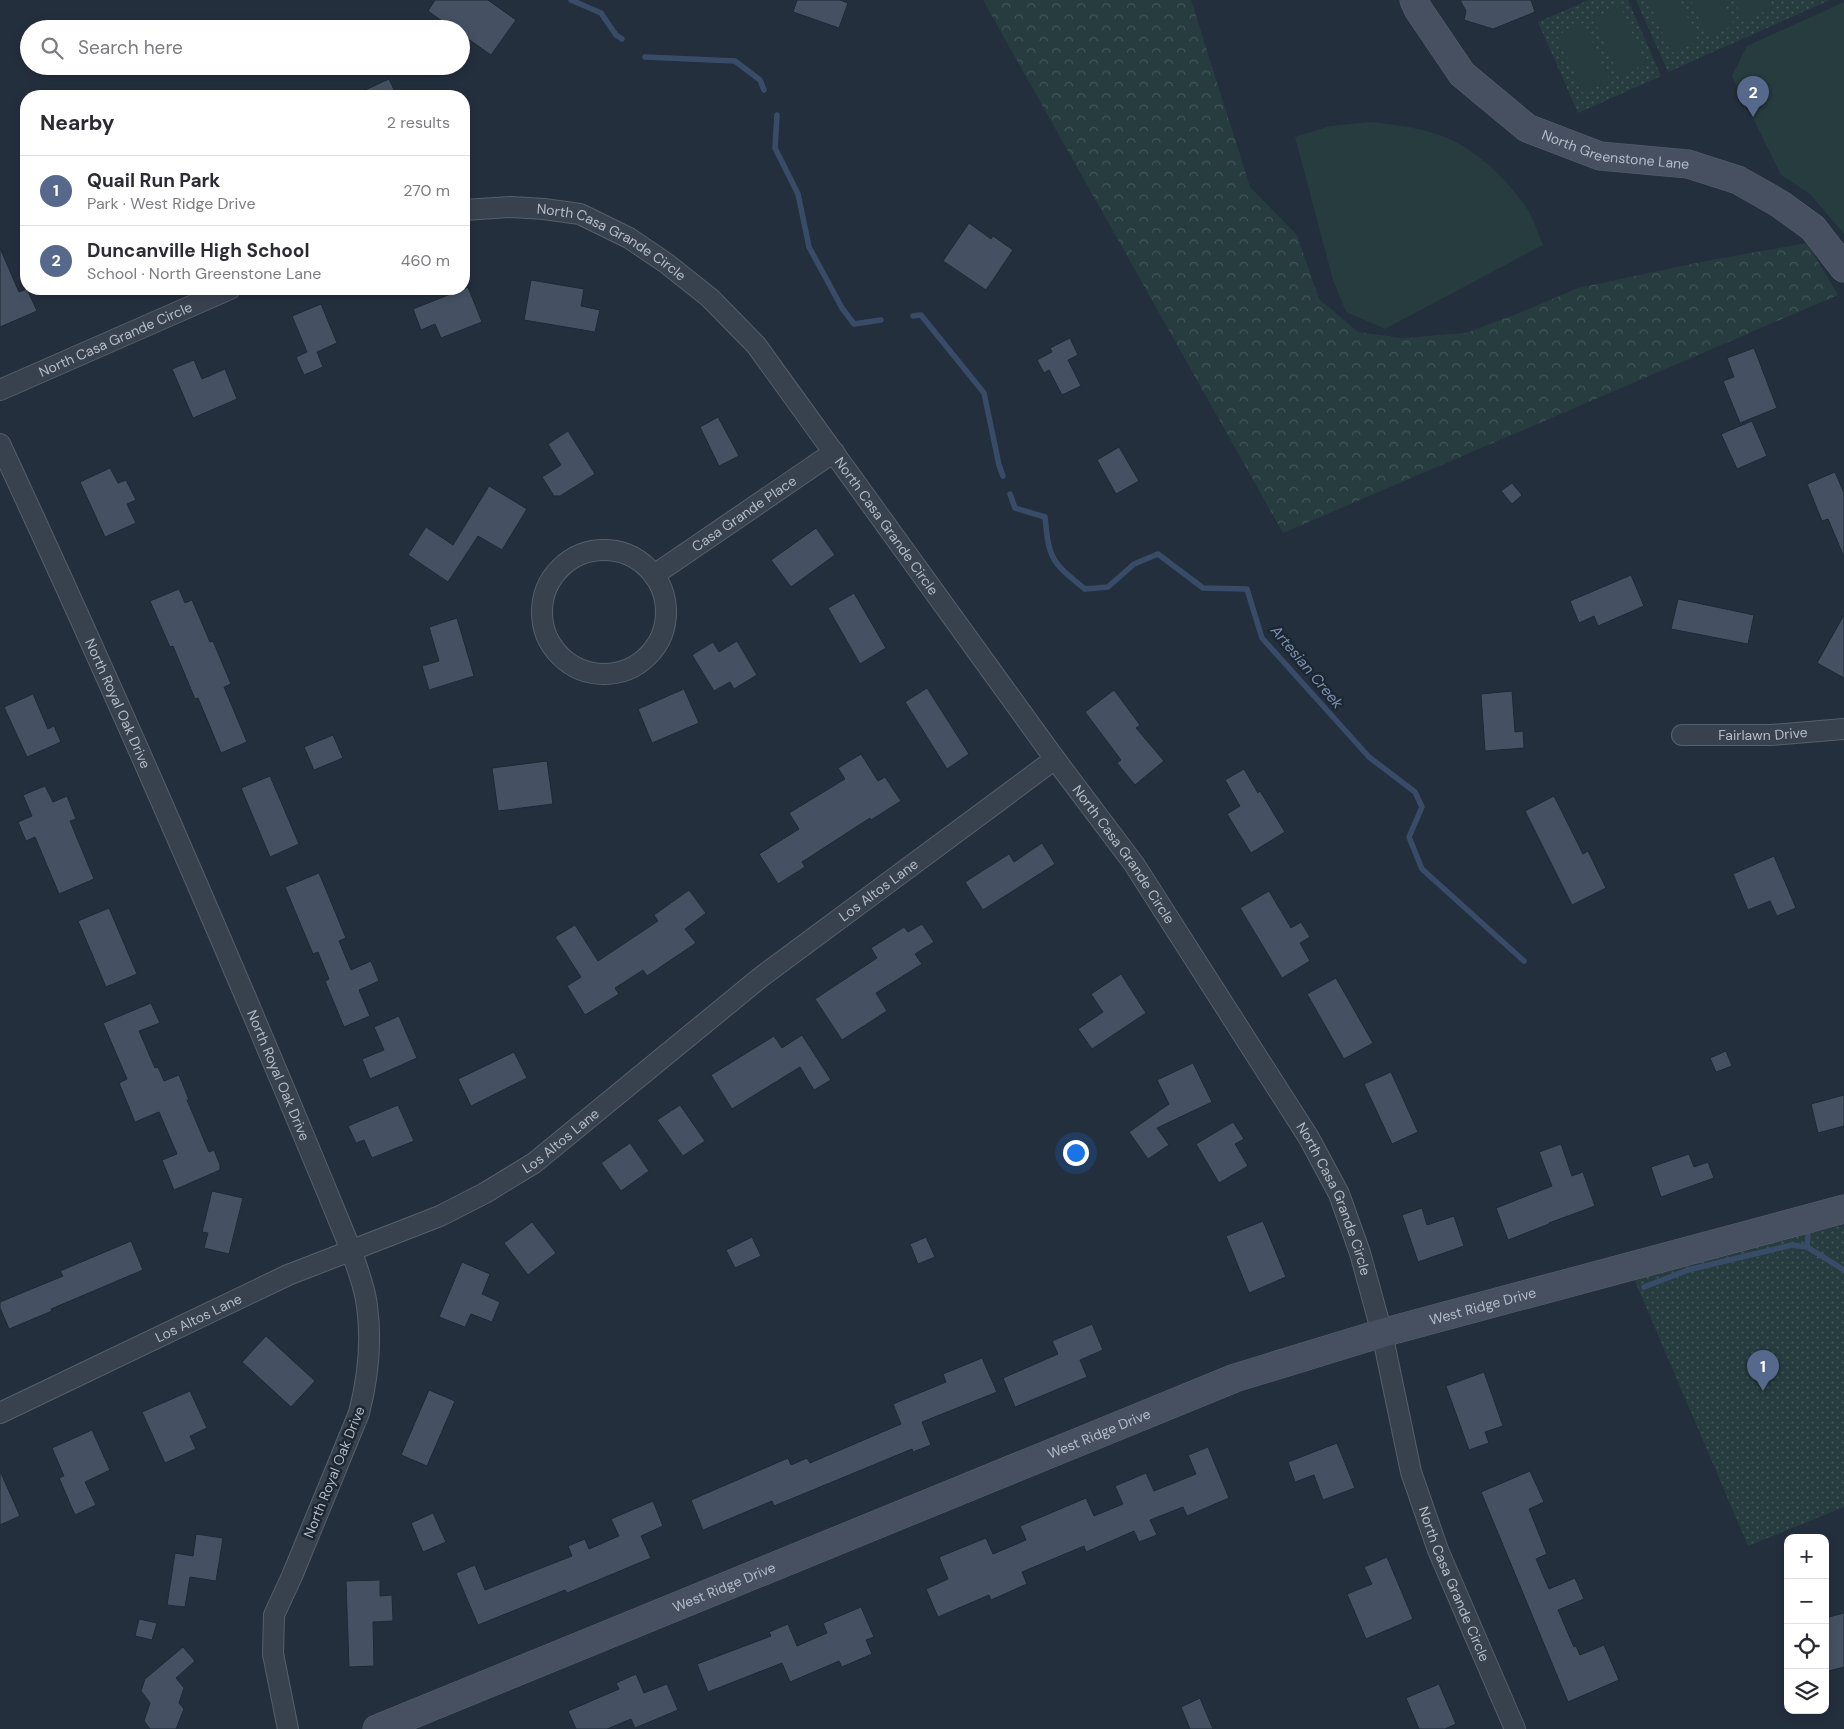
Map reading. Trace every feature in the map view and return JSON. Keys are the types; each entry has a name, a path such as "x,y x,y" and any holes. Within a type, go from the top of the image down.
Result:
{"street":[{"name":"North Greenstone Lane","path":"1414,0 1418,9 1462,74 1526,128 1600,156 1688,164 1738,180 1780,204 1813,228 1844,268"},
{"name":"North Casa Grande Circle","path":"470,210 519,208 580,214 630,238 666,262 710,298 756,345 1055,759 1134,864 1310,1138 1339,1194 1360,1253 1382,1333 1411,1472 1438,1550 1515,1729"},
{"name":"North Casa Grande Circle","path":"0,390 216,295"},
{"name":"North Royal Oak Drive","path":"0,444 200,888 351,1250 362,1282 367,1305 370,1352 366,1387 359,1413 274,1615 273,1654 288,1729"},
{"name":"Casa Grande Place","path":"654,575 834,452"},
{"path":"603,550 623,553 640,562 654,575 664,594 666,616 662,636 650,654 633,668 612,674 591,673 571,665 555,651 545,634 542,614 544,595 553,577 566,563 584,554 603,550"},
{"name":"Fairlawn Drive","path":"1682,735 1771,735 1844,729"},
{"name":"Los Altos Lane","path":"0,1413 288,1275 440,1216 485,1193 534,1163 761,977 1055,759"},
{"name":"West Ridge Drive","path":"377,1729 1235,1378 1382,1333 1844,1209"}],"green space":[{"path":"983,0 1191,0 1250,187 1297,235 1319,299 1358,332 1401,338 1466,333 1578,288 1706,261 1807,243 1838,295 1283,533"},
{"path":"1589,0 1628,0 1661,76 1578,113 1538,22"},
{"path":"1636,0 1830,0 1668,72"},
{"path":"1648,0 1680,0 1698,41 1671,53"},
{"path":"1691,0 1723,0 1734,25 1707,37"},
{"path":"1734,0 1766,0 1770,9 1743,21"},
{"path":"1844,2 1844,234 1810,194 1781,175 1732,76 1747,46"},
{"path":"1620,6 1646,64 1619,76 1593,18"},
{"path":"1584,23 1610,81 1583,93 1557,35"},
{"path":"1371,122 1425,130 1454,141 1466,148 1490,166 1520,199 1530,214 1543,245 1385,329 1346,312 1333,280 1295,137 1330,126"},
{"path":"1844,1225 1844,1507 1748,1546 1632,1274"}],"building":[{"path":"435,0 488,0 516,20 491,55 470,40 470,20 440,20 428,11"},
{"path":"797,0 840,0 848,3 839,28 793,12"},
{"path":"1460,0 1531,0 1535,12 1493,29 1464,20 1466,11"},
{"path":"389,79 394,90 365,90"},
{"path":"969,223 991,239 993,236 1013,250 986,290 943,261"},
{"path":"0,248 20,295 30,295 37,311 0,327"},
{"path":"531,280 584,289 581,306 600,310 595,332 524,320"},
{"path":"470,292 482,322 441,338 435,324 421,330 413,309 448,295 470,295"},
{"path":"321,304 337,343 317,352 323,367 304,375 296,357 307,352 292,316"},
{"path":"1070,338 1078,355 1068,360 1081,386 1062,395 1049,370 1044,373 1037,360 1052,352 1050,348"},
{"path":"1754,348 1777,408 1740,423 1723,381 1734,377 1727,358"},
{"path":"194,360 202,379 225,369 237,399 193,418 172,369"},
{"path":"718,417 739,456 719,466 700,427"},
{"path":"1752,421 1767,456 1737,469 1721,434"},
{"path":"568,431 595,474 560,496 554,496 542,477 561,465 548,444"},
{"path":"1119,447 1139,481 1116,494 1097,460"},
{"path":"110,468 118,483 126,480 136,500 127,504 136,523 105,537 80,482"},
{"path":"1835,472 1844,493 1844,557 1828,519 1822,521 1807,484"},
{"path":"1512,483 1522,495 1512,504 1501,491"},
{"path":"489,486 527,509 502,550 478,536 448,582 408,555 426,527 453,545"},
{"path":"816,528 835,555 791,587 771,560"},
{"path":"1631,575 1644,606 1598,626 1594,616 1579,623 1570,601"},
{"path":"179,589 185,603 192,600 210,642 213,641 231,684 224,687 247,742 221,753 198,698 195,699 173,646 170,647 150,601"},
{"path":"854,593 886,648 860,664 828,608"},
{"path":"1678,599 1754,615 1748,644 1671,629"},
{"path":"1844,615 1844,678 1817,663"},
{"path":"457,618 474,676 429,690 422,666 439,661 429,627"},
{"path":"737,641 757,675 734,689 730,682 714,691 692,655 713,642 719,652"},
{"path":"927,688 969,754 947,769 905,702"},
{"path":"684,689 699,723 652,743 638,709"},
{"path":"1114,690 1140,725 1136,728 1164,761 1135,785 1117,763 1121,760 1085,712"},
{"path":"1512,691 1515,732 1523,731 1524,748 1485,751 1481,694"},
{"path":"33,694 48,729 54,726 61,742 27,757 4,707"},
{"path":"333,735 343,758 314,770 304,747"},
{"path":"861,754 878,781 885,777 901,801 871,820 870,818 802,862 805,867 778,884 759,854 799,829 789,813 845,779 838,768"},
{"path":"547,761 553,804 498,811 492,768"},
{"path":"1244,769 1285,832 1251,853 1227,814 1240,806 1225,780"},
{"path":"270,776 299,844 270,857 241,788"},
{"path":"45,786 53,802 67,796 76,819 70,821 94,879 59,894 35,837 26,841 18,822 32,816 23,795"},
{"path":"1554,796 1583,854 1588,851 1606,888 1572,905 1525,811"},
{"path":"1042,843 1055,864 983,910 965,882 1009,854 1014,862"},
{"path":"1774,856 1796,908 1777,916 1770,901 1748,910 1733,874"},
{"path":"319,873 346,938 339,941 351,970 371,961 379,981 359,990 370,1016 344,1027 325,981 329,979 318,952 313,954 285,887"},
{"path":"689,890 706,913 685,929 696,943 647,976 643,970 615,988 619,994 585,1015 567,986 581,977 555,937 575,925 598,961 658,921 654,915"},
{"path":"1269,891 1291,928 1301,922 1310,937 1300,943 1310,961 1282,978 1240,908"},
{"path":"109,908 137,974 106,987 78,921"},
{"path":"922,924 934,942 915,954 922,964 876,993 887,1011 842,1040 815,999 877,958 871,948 904,927 908,932"},
{"path":"1121,974 1146,1013 1092,1049 1078,1029 1103,1012 1091,994"},
{"path":"1336,978 1373,1043 1344,1059 1307,994"},
{"path":"151,1003 160,1023 139,1031 155,1068 158,1067 164,1081 179,1075 189,1100 187,1100 209,1152 214,1150 220,1165 220,1170 174,1190 162,1160 177,1154 159,1112 135,1122 119,1083 127,1079 103,1023"},
{"path":"399,1016 417,1058 370,1079 362,1059 384,1050 374,1027"},
{"path":"802,1035 831,1080 814,1090 800,1067 732,1109 711,1075 774,1036 782,1048"},
{"path":"1726,1051 1732,1066 1716,1072 1710,1058"},
{"path":"514,1052 527,1078 471,1106 458,1079"},
{"path":"1193,1063 1212,1102 1157,1128 1169,1145 1148,1159 1129,1132 1169,1104 1157,1080"},
{"path":"1391,1072 1418,1132 1392,1144 1364,1084"},
{"path":"1844,1095 1844,1126 1818,1133 1811,1104"},
{"path":"398,1105 414,1141 372,1158 364,1140 356,1143 348,1126"},
{"path":"680,1105 705,1141 683,1156 657,1120"},
{"path":"1233,1122 1244,1139 1235,1144 1248,1166 1219,1183 1196,1144"},
{"path":"630,1143 649,1171 621,1191 601,1163"},
{"path":"1561,1144 1572,1176 1583,1172 1595,1206 1508,1240 1496,1208 1552,1186 1539,1152"},
{"path":"1689,1154 1694,1167 1708,1162 1714,1178 1661,1197 1651,1167"},
{"path":"212,1191 243,1198 229,1254 204,1248 208,1233 202,1232"},
{"path":"1422,1208 1427,1225 1454,1216 1464,1246 1418,1262 1402,1215"},
{"path":"1263,1221 1286,1277 1249,1293 1226,1236"},
{"path":"532,1222 556,1253 528,1275 504,1243"},
{"path":"752,1237 761,1256 735,1268 726,1250"},
{"path":"926,1237 935,1257 918,1264 910,1244"},
{"path":"131,1241 143,1270 9,1329 0,1308 0,1302 63,1276 60,1271"},
{"path":"462,1262 490,1274 482,1294 500,1302 492,1322 471,1314 465,1327 439,1317"},
{"path":"1092,1324 1103,1350 1080,1360 1087,1377 1015,1407 1003,1378 1058,1354 1052,1341"},
{"path":"266,1336 315,1381 291,1407 242,1362"},
{"path":"982,1358 997,1392 922,1422 931,1445 913,1452 912,1449 774,1506 772,1501 703,1530 691,1500 788,1458 791,1465 807,1458 810,1463 901,1424 893,1404 946,1382 943,1374"},
{"path":"1484,1372 1503,1426 1485,1432 1489,1443 1469,1450 1446,1386"},
{"path":"429,1390 455,1401 427,1466 401,1455"},
{"path":"190,1391 207,1428 190,1436 196,1449 165,1463 142,1412"},
{"path":"92,1430 110,1470 85,1482 96,1505 75,1515 59,1478 64,1476 52,1448"},
{"path":"1337,1443 1355,1488 1323,1500 1314,1475 1295,1482 1288,1462"},
{"path":"1208,1447 1229,1498 1187,1516 1183,1507 1150,1520 1157,1535 1139,1542 1134,1531 1086,1552 1084,1546 1022,1572 1027,1584 991,1600 989,1595 938,1617 926,1589 948,1579 939,1557 986,1538 993,1554 1026,1540 1020,1526 1086,1498 1094,1516 1123,1504 1115,1486 1146,1473 1154,1491 1196,1474 1188,1455"},
{"path":"0,1471 20,1516 0,1525"},
{"path":"1530,1471 1544,1502 1529,1509 1547,1554 1536,1559 1549,1589 1575,1578 1584,1599 1558,1610 1574,1647 1576,1646 1580,1655 1604,1645 1619,1680 1568,1702 1481,1492"},
{"path":"653,1501 663,1526 641,1536 651,1558 567,1593 565,1590 478,1625 456,1573 475,1565 485,1590 572,1556 568,1546 585,1539 589,1549 619,1536 611,1519"},
{"path":"433,1513 446,1542 423,1552 411,1523"},
{"path":"196,1534 223,1538 216,1581 190,1577 185,1607 167,1605 175,1553 193,1556"},
{"path":"1387,1557 1413,1619 1366,1639 1347,1594 1372,1584 1364,1567"},
{"path":"380,1580 380,1596 392,1595 393,1621 373,1622 374,1666 349,1667 346,1581"},
{"path":"861,1607 874,1637 866,1640 872,1654 842,1667 839,1661 790,1682 782,1663 708,1692 697,1664 771,1636 769,1632 788,1624 797,1646 827,1633 823,1623"},
{"path":"1844,1613 1844,1667 1829,1671 1829,1624 1829,1617"},
{"path":"139,1619 157,1623 152,1640 135,1636"},
{"path":"183,1647 195,1661 176,1678 184,1688 179,1703 184,1709 176,1729 150,1729 144,1721 150,1703 141,1691 145,1679"},
{"path":"636,1674 644,1693 667,1684 678,1710 635,1728 631,1719 607,1729 576,1729 568,1711 619,1689 616,1683"},
{"path":"1439,1684 1456,1724 1445,1729 1419,1729 1406,1698"},
{"path":"1200,1698 1213,1729 1190,1729 1181,1707"}],"waterway":[{"name":"Artesian Creek","path":"571,0 601,13 616,35 622,39"},
{"name":"Artesian Creek","path":"645,57 735,61 760,80 764,90"},
{"name":"Artesian Creek","path":"777,115 775,148 798,194 809,247 842,308 854,324 881,320"},
{"name":"Artesian Creek","path":"913,316 921,315 984,393 1003,476"},
{"name":"Artesian Creek","path":"1010,494 1015,508 1045,517 1048,543 1054,559 1065,573 1085,589 1108,587 1134,564 1158,554 1203,588 1247,589 1262,638 1369,757 1415,792 1422,807 1409,837 1422,869 1524,961"},
{"path":"1807,1247 1808,1235"},
{"path":"1644,1287 1688,1270 1792,1245 1807,1247 1844,1270"}],"place":[{"name":"Duncanville High School","path":"1753,117"},
{"name":"Quail Run Park","path":"1763,1391"}]}
